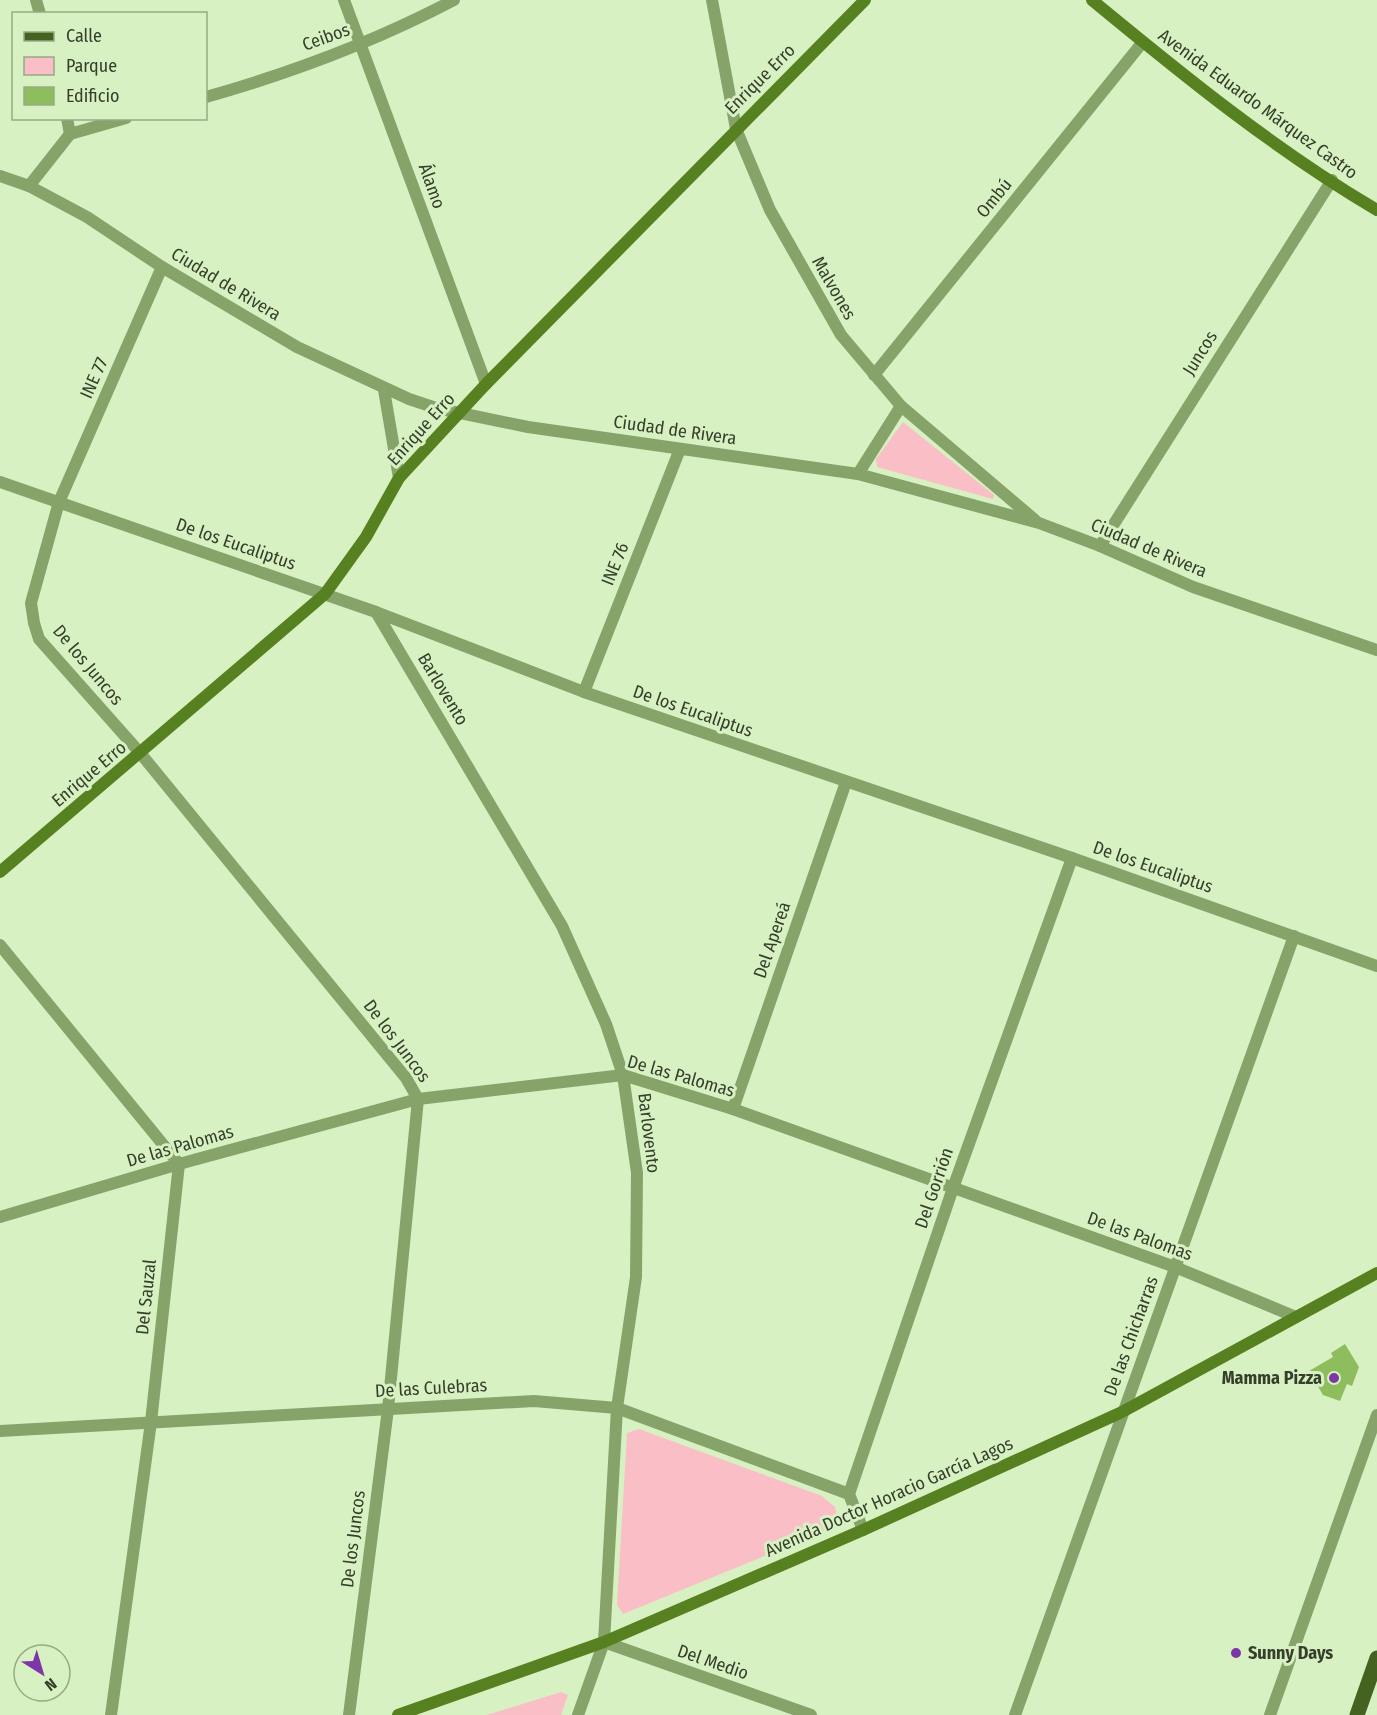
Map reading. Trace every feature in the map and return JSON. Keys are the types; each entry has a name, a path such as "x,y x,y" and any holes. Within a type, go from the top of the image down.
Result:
{"main road":[{"path":"1357,1715 1377,1658"}],"street":[{"name":"Álamo","path":"344,0 486,384"},
{"name":"Ceibos","path":"207,97 242,87 360,43 454,0"},
{"name":"Malvones","path":"712,0 736,129 770,210 803,272 841,335 901,406 1039,523"},
{"name":"Enrique Erro","path":"0,872 326,594 366,537 399,478 486,384 865,0"},
{"name":"Avenida Eduardo Márquez Castro","path":"1092,0 1142,43 1228,109 1377,210"},
{"name":"Ombú","path":"874,375 1142,43"},
{"path":"66,120 70,134"},
{"path":"28,186 70,134 119,120"},
{"name":"Ciudad de Rivera","path":"0,176 28,186 87,217 162,267 297,347 384,390 436,408 528,427 858,474 1039,523 1100,546 1193,587 1377,650"},
{"name":"Juncos","path":"1100,546 1332,180"},
{"name":"INE 77","path":"59,502 162,267"},
{"path":"384,390 399,478"},
{"path":"858,474 901,406"},
{"name":"INE 76","path":"584,693 680,449"},
{"name":"De los Eucaliptus","path":"0,482 376,612 584,693 1072,858 1377,966"},
{"name":"De los Juncos","path":"59,502 31,603 39,639 141,754 406,1078 418,1099 388,1409 349,1715"},
{"name":"Barlovento","path":"376,612 562,926 606,1024 623,1075 637,1173 636,1276 616,1408 604,1642 578,1715"},
{"name":"Del Apereá","path":"733,1109 846,782"},
{"name":"Del Gorrión","path":"849,1494 953,1188 1072,858"},
{"name":"De las Chicharras","path":"1015,1715 1294,936"},
{"path":"0,945 179,1164"},
{"name":"De las Palomas","path":"0,1217 179,1164 418,1099 623,1075 733,1109 1175,1267 1296,1317"},
{"name":"Del Sauzal","path":"111,1715 151,1422 179,1164"},
{"name":"Avenida Doctor Horacio García Lagos","path":"398,1715 604,1642 863,1530 1122,1412 1377,1273"},
{"name":"De las Culebras","path":"0,1431 534,1401 616,1408 849,1494"},
{"path":"1270,1715 1377,1415"},
{"path":"849,1494 863,1530"},
{"name":"Del Medio","path":"604,1642 811,1715"}],"green space":[{"path":"903,422 994,495 993,499 877,467 876,459"},
{"path":"639,1429 822,1496 835,1507 840,1525 623,1614 617,1605 627,1433"},
{"path":"561,1692 568,1695 561,1715 487,1715"}],"building":[{"name":"Mamma Pizza","path":"1345,1344 1359,1367 1352,1386 1347,1384 1340,1401 1323,1395 1309,1371 1333,1357 1331,1353"}],"place":[{"name":"Mamma Pizza","path":"1334,1378"},
{"name":"Sunny Days","path":"1236,1653"}]}
